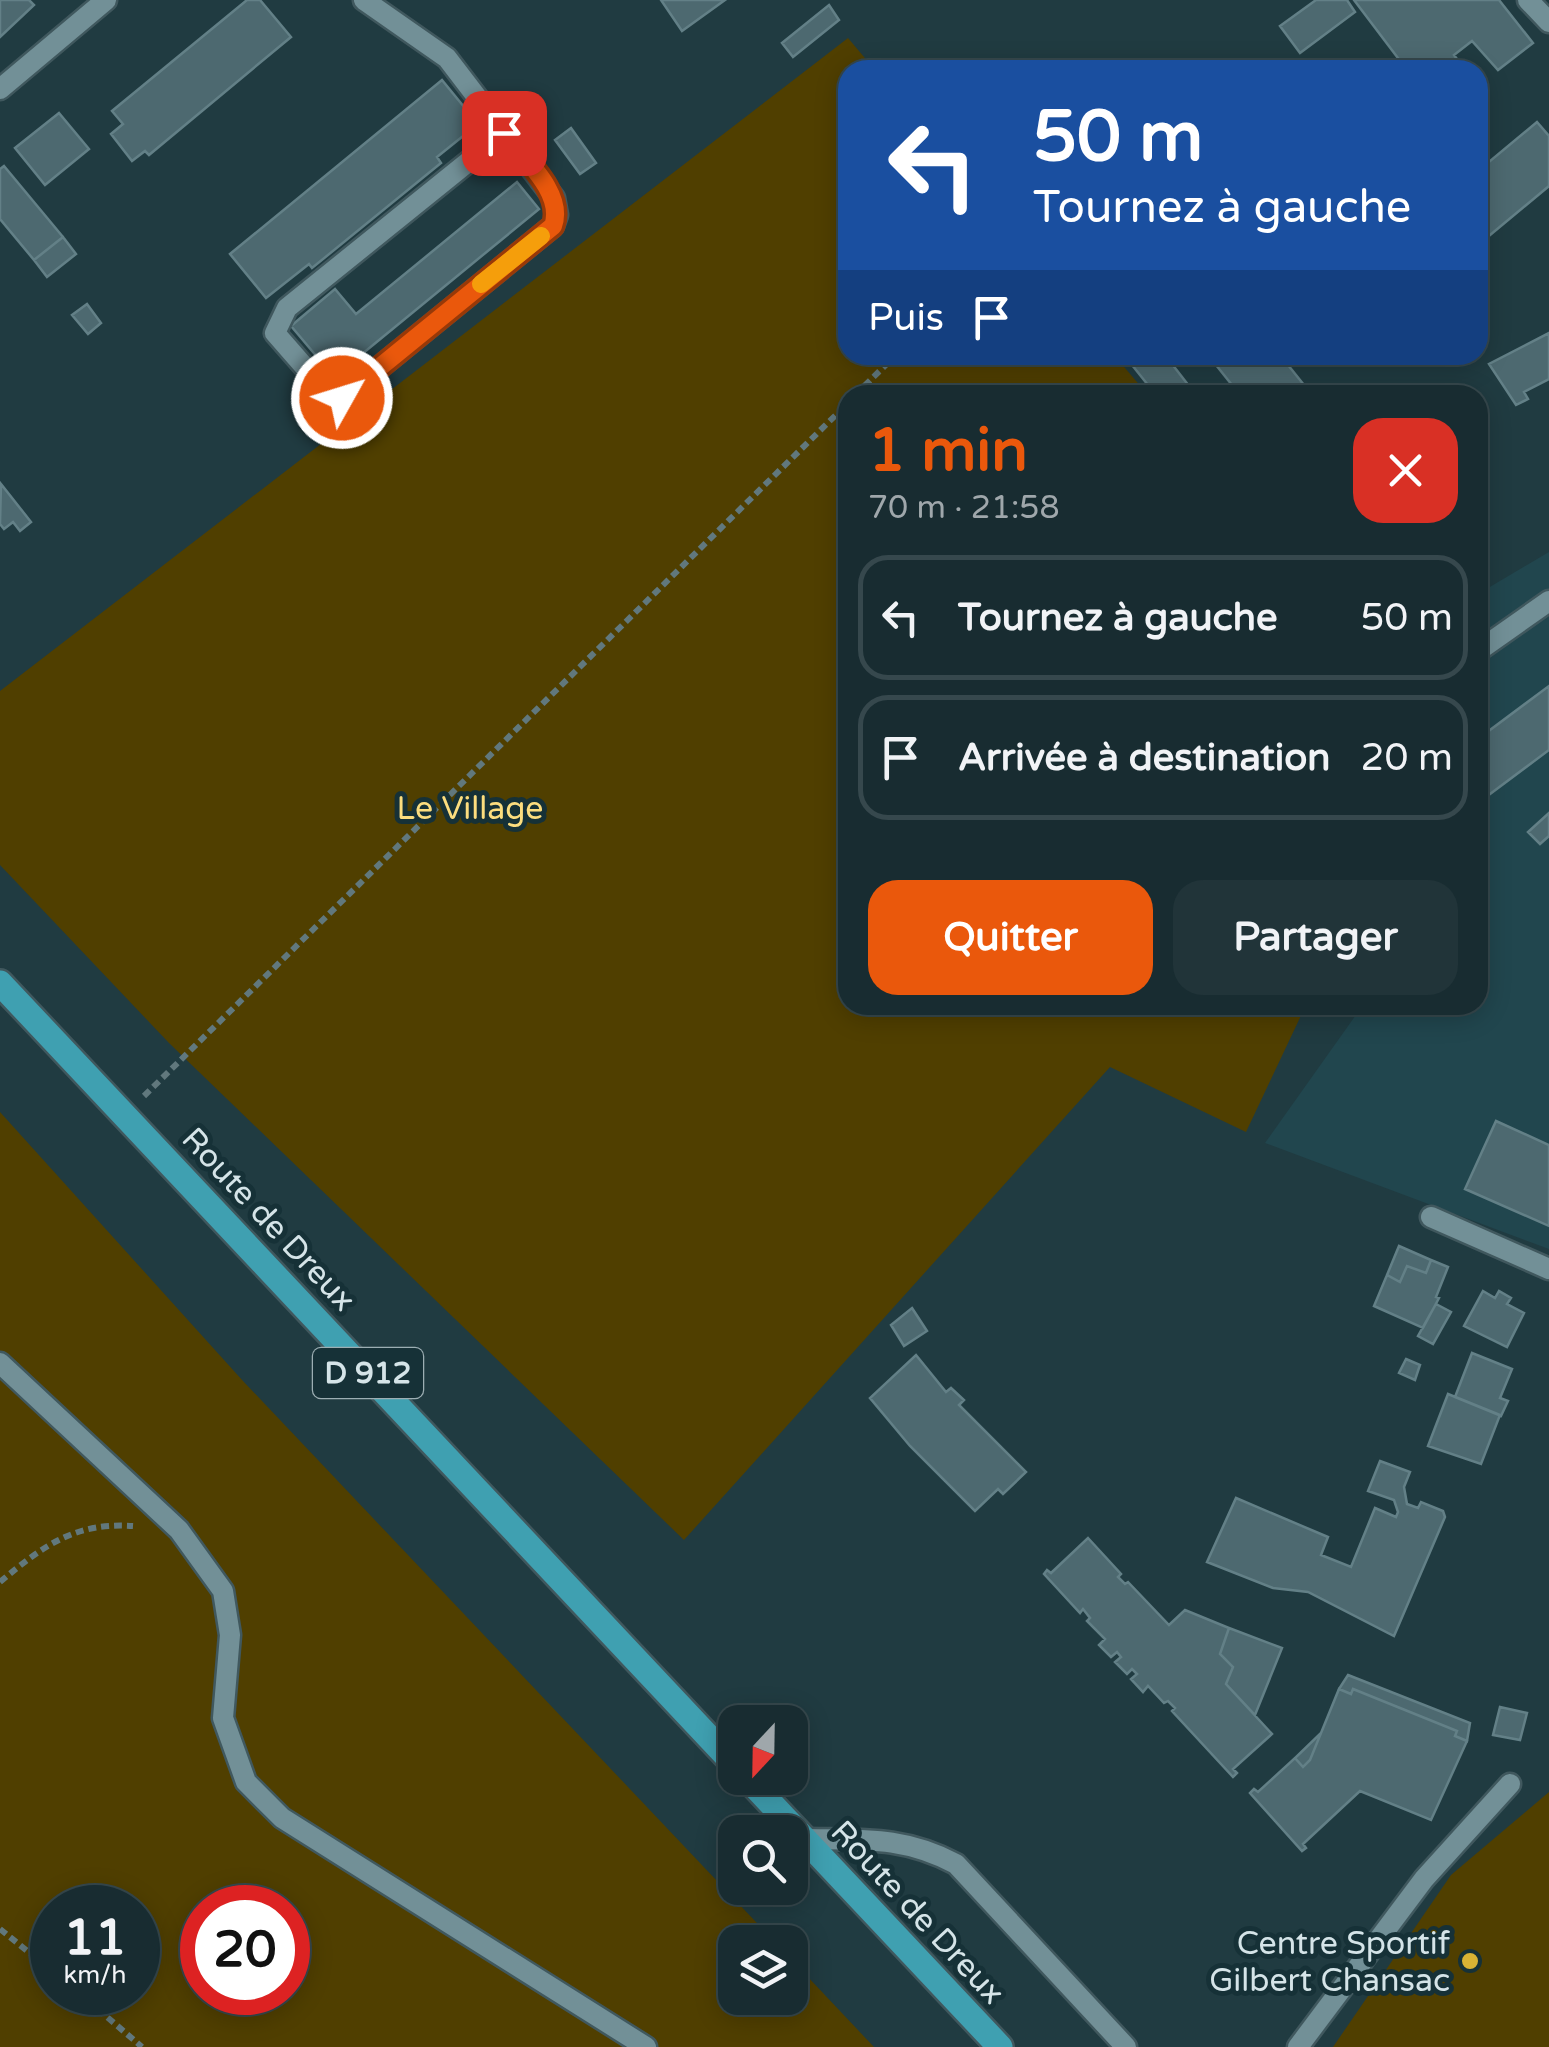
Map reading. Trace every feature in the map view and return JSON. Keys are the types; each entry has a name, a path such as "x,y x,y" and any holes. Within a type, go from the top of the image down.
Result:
{"main road":[{"name":"Route de Dreux","path":"0,982 718,1746"},
{"name":"Route de Dreux","path":"763,1795 782,1815"},
{"name":"Route de Dreux","path":"808,1842 1000,2047"}],"street":[{"path":"0,89 106,0"},
{"path":"364,0 447,58 554,198 557,215 553,226 342,398 330,396 275,334 279,320 287,308 504,133"},
{"path":"1488,643 1549,602"},
{"path":"1431,1217 1549,1269"},
{"path":"0,1362 179,1530 223,1591 230,1635 224,1718 246,1782 282,1818 646,2047"},
{"path":"1298,2047 1424,1880 1510,1784"},
{"path":"808,1838 892,1840 923,1846 956,1864 1126,2047"}],"path":[{"path":"865,385 886,365"},
{"path":"126,1114 838,413"},
{"path":"0,1582 45,1544 72,1530 105,1524 179,1530"},
{"path":"0,1930 30,1954"},
{"path":"105,2015 142,2047"}],"shaded area":[{"path":"1549,552 1549,1249 1265,1143 1356,1015 1488,1015 1488,588"}],"green space":[{"name":"Le Village","path":"848,38 867,60 838,60 838,365 1122,365 1140,385 838,385 838,1015 1301,1015 1246,1132 1110,1067 684,1540 169,1043 0,865 0,691"},
{"path":"0,1112 243,1381 718,1882 718,1905 740,1905 759,1925 718,1925 718,2015 808,2015 808,1977 874,2047 0,2047"},
{"name":"Centre Sportif Gilbert Chansac","path":"1549,1792 1549,2047 1333,2047 1451,1875"}],"building":[{"path":"0,0 29,0 34,5 0,37"},
{"path":"247,0 260,0 291,37 149,155 145,151 132,161 111,134 123,124 112,111"},
{"path":"661,0 725,0 682,31"},
{"path":"1316,0 1347,0 1355,12 1300,53 1280,26"},
{"path":"1354,0 1499,0 1533,43 1498,70 1472,41 1454,55 1458,60 1399,60"},
{"path":"829,5 839,20 793,57 782,43"},
{"path":"442,80 478,124 437,157 441,163 312,268 309,264 266,298 230,254"},
{"path":"59,113 89,149 45,185 15,148"},
{"path":"1537,122 1549,136 1549,186 1488,237 1488,163"},
{"path":"571,128 596,163 580,174 555,140"},
{"path":"4,166 63,237 34,260 0,219 0,169"},
{"path":"517,182 539,209 334,377 291,326 335,289 356,314"},
{"path":"63,237 76,254 47,277 34,260"},
{"path":"87,304 101,323 88,334 72,315"},
{"path":"1549,333 1549,379 1524,392 1528,399 1516,405 1489,364"},
{"path":"1132,365 1173,365 1188,385 1148,385"},
{"path":"1216,365 1288,365 1304,385 1232,385"},
{"path":"1,484 31,522 20,531 13,522 4,529 0,524"},
{"path":"1549,686 1549,750 1488,796 1488,732"},
{"path":"1549,813 1549,836 1540,844 1528,832"},
{"path":"1496,1121 1549,1145 1549,1226 1465,1189"},
{"path":"1399,1246 1431,1260 1426,1273 1407,1266 1400,1282 1387,1275"},
{"path":"1431,1260 1448,1267 1436,1297 1439,1298 1423,1328 1374,1306 1387,1275 1400,1282 1407,1266 1426,1273"},
{"path":"1483,1291 1495,1298 1499,1291 1511,1298 1507,1304 1524,1313 1507,1347 1464,1326"},
{"path":"1436,1304 1451,1312 1433,1344 1418,1336"},
{"path":"912,1308 927,1331 904,1346 891,1325"},
{"path":"1472,1353 1512,1369 1500,1398 1508,1401 1501,1416 1455,1397"},
{"path":"916,1355 946,1392 951,1388 964,1400 959,1405 1026,1472 1003,1494 998,1489 975,1511 910,1446 870,1398"},
{"path":"1406,1359 1420,1365 1415,1380 1399,1373"},
{"path":"1448,1394 1500,1415 1481,1464 1428,1446"},
{"path":"1380,1461 1410,1472 1404,1487 1407,1504 1418,1508 1421,1502 1443,1511 1445,1517 1394,1636 1308,1592 1273,1588 1207,1562 1236,1498 1328,1537 1321,1555 1351,1567 1375,1508 1396,1517 1398,1512 1394,1500 1368,1491"},
{"path":"1088,1538 1121,1574 1118,1577 1125,1584 1128,1582 1169,1625 1185,1610 1229,1628 1220,1654 1233,1667 1226,1684 1272,1734 1233,1769 1237,1773 1233,1777 1172,1711 1175,1708 1168,1701 1164,1703 1148,1686 1143,1692 1131,1679 1137,1674 1132,1669 1127,1674 1115,1662 1121,1657 1117,1652 1111,1657 1099,1645 1105,1639 1087,1621 1090,1618 1083,1609 1080,1613 1044,1574 1047,1570 1051,1573"},
{"path":"1229,1628 1282,1648 1255,1715 1226,1684 1233,1667 1220,1654"},
{"path":"1348,1675 1470,1723 1467,1741 1455,1736 1457,1731 1353,1689 1351,1694 1339,1689"},
{"path":"1339,1689 1351,1694 1353,1689 1457,1731 1455,1736 1467,1741 1431,1820 1360,1791 1303,1844 1306,1848 1302,1851 1250,1793 1254,1789 1258,1792 1295,1758 1303,1767 1310,1760"},
{"path":"1500,1707 1527,1713 1520,1740 1493,1735"},
{"path":"1321,1733 1310,1760 1303,1767 1295,1758"}],"slow traffic":[{"path":"481,284 541,236"}],"place":[{"name":"Centre Sportif Gilbert Chansac","path":"1470,1961"}],"route":[{"path":"342,398 553,226 557,215 554,198 504,133"}]}
